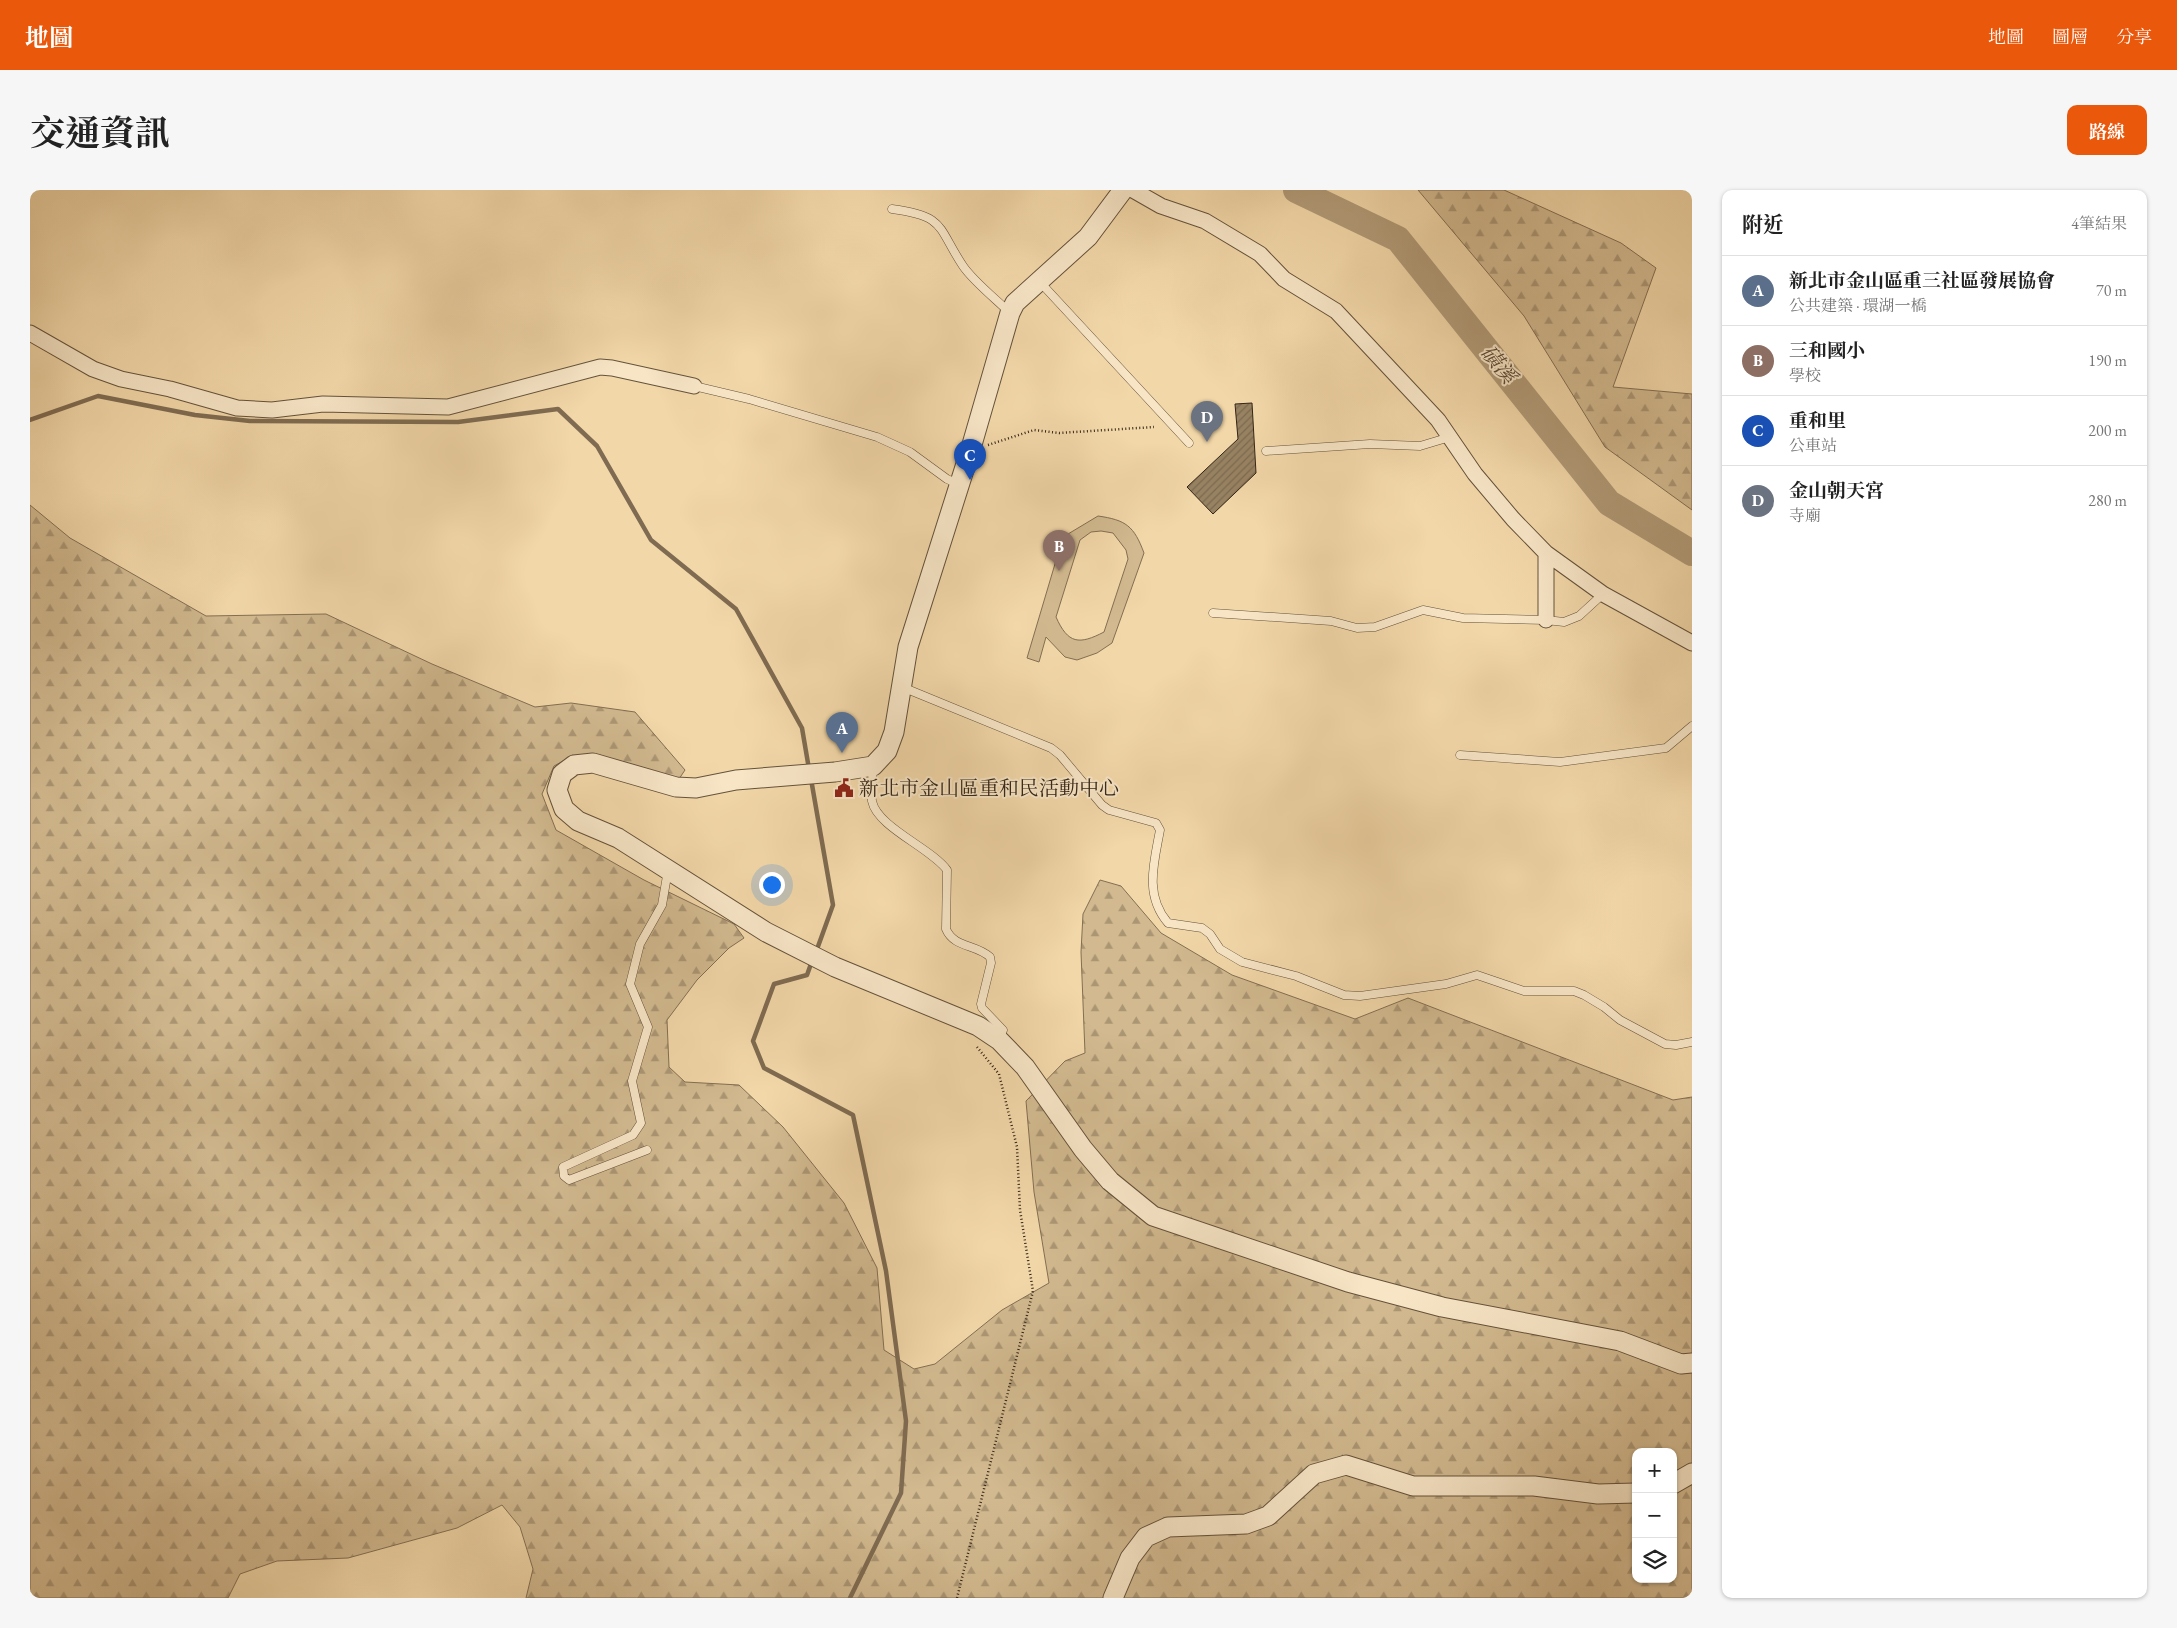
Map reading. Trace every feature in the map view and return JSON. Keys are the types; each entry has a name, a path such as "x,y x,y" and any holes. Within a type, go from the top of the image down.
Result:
{"street":[{"path":"1123,190 1088,237 1015,303 1010,313 971,448 958,484 908,647 894,732 887,751 873,766 820,773 736,780 696,788 676,787 593,762 574,765 562,774 557,790 564,809 578,821 618,838 766,932 835,967 978,1026 999,1040 1025,1067 1084,1149 1110,1181 1153,1216 1348,1282 1442,1307 1620,1341 1681,1364 1692,1364"},
{"path":"1133,190 1162,206 1205,221 1260,254 1284,279 1336,311 1438,420 1475,474 1513,519 1546,553 1602,594 1692,643"},
{"path":"30,334 93,369 121,379 170,389 238,408 272,410 323,404 448,407 600,367 694,386"},
{"path":"1546,553 1546,620"},
{"path":"1113,1598 1130,1558 1146,1536 1168,1528 1246,1524 1268,1516 1314,1474 1346,1465 1413,1486 1534,1486 1598,1494 1632,1493"},
{"path":"1677,1482 1692,1473"}],"lane":[{"path":"892,209 918,212 933,220 947,236 963,267 1010,313"},
{"path":"1039,281 1189,443"},
{"path":"694,386 749,399 876,437 910,452 947,479 958,484"},
{"path":"1266,451 1370,444 1420,446 1450,437"},
{"path":"1213,613 1331,621 1357,628 1375,627 1423,610 1462,618 1564,622 1579,616 1602,594"},
{"path":"902,687 1051,748 1060,755 1102,805 1109,810 1156,823 1160,830 1151,876 1160,914 1168,923 1202,928 1210,934 1220,949 1242,962 1296,976 1344,995 1360,996 1446,984 1477,975 1524,990 1574,991 1604,1007 1620,1020 1665,1044 1676,1045 1692,1042"},
{"path":"1460,755 1560,762 1666,748 1692,726"},
{"path":"873,766 872,801 877,812 947,870 946,929 948,934 954,941 990,958 991,963 981,1004 1003,1030 999,1040"},
{"path":"647,1150 569,1180 564,1176 563,1167 633,1135 641,1123 632,1081 648,1027 630,984 640,944 662,905 668,869"}],"path":[{"path":"971,448 1000,442 1034,430 1059,433 1154,427"},
{"path":"957,1597 1033,1291 1020,1210 1017,1147 999,1074 976,1045"}],"green space":[{"path":"1418,190 1504,190 1621,243 1656,268 1613,387 1692,394 1692,510 1605,447 1524,316"},
{"path":"30,505 70,538 206,616 326,614 432,664 535,707 571,703 635,712 685,770 679,779 572,756 554,766 542,794 556,830 644,880 734,924 744,938 729,948 697,980 667,1020 669,1067 685,1082 739,1085 783,1127 844,1203 877,1268 884,1350 914,1369 935,1364 1002,1310 1049,1283 1034,1192 1026,1101 1065,1061 1085,1053 1081,952 1083,914 1100,880 1121,886 1161,933 1232,975 1355,1019 1408,998 1673,1100 1692,1097 1692,1598 526,1598 533,1569 520,1527 502,1505 457,1528 348,1558 277,1561 240,1574 228,1598 30,1598"},
{"path":"1098,516 1122,522 1128,526 1137,536 1144,553 1112,643 1097,653 1077,660 1065,657 1046,637 1039,662 1027,658 1063,537","holes":["1091,532 1113,533 1126,550 1128,559 1104,632 1088,639 1075,639 1065,633 1056,617 1080,540"]}],"building":[{"path":"1252,403 1256,473 1213,514 1187,487 1238,439 1235,404"}],"waterway":[{"name":"磺溪","path":"1296,190 1398,239 1609,503 1692,553"},
{"path":"30,420 98,396 195,415 250,421 458,422 558,409 597,446 651,540 736,609 802,728 809,769"},
{"path":"811,779 833,905 816,952"},
{"path":"812,961 807,975 774,984 753,1041 764,1068 853,1115 886,1271 906,1421 901,1493 850,1598"}],"place":[{"name":"金山朝天宮","path":"1207,442"},
{"name":"重和里","path":"970,480"},
{"name":"三和國小","path":"1059,571"},
{"name":"新北市金山區重三社區發展協會","path":"842,753"},
{"name":"新北市金山區重和民活動中心","path":"844,788"}]}
